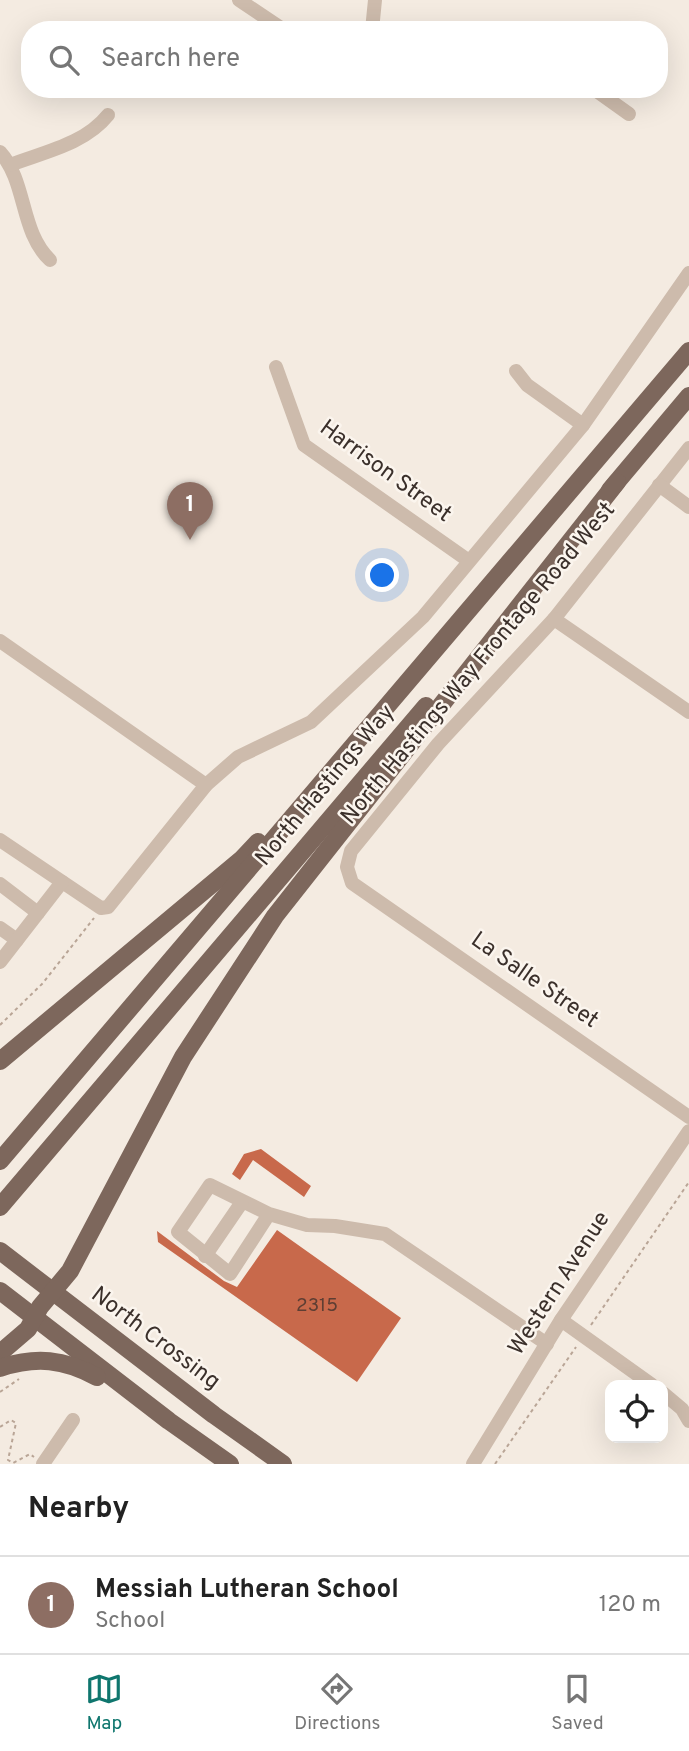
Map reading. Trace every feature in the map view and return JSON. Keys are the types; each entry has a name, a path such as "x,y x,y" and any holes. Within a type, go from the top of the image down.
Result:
{"main road":[{"name":"North Hastings Way","path":"0,1161 689,351"},
{"name":"North Hastings Way","path":"2,1205 689,396"},
{"path":"0,1353 25,1332 70,1271 183,1057 275,916 617,482"},
{"path":"0,1061 242,859 433,655"},
{"name":"North Crossing","path":"0,1251 283,1464"},
{"path":"0,1291 138,1398 230,1464"},
{"path":"0,1368 37,1359 58,1361 78,1367 138,1398"}],"street":[{"path":"239,0 270,21"},
{"path":"373,21 375,0"},
{"path":"607,98 629,114"},
{"path":"10,165 80,139 93,132 108,115"},
{"path":"0,152 10,165 35,239 50,260"},
{"path":"0,840 100,908 108,907 206,785 238,757 290,734 325,711 404,638 583,425 689,273"},
{"name":"Harrison Street","path":"276,367 304,445 469,561"},
{"path":"516,370 527,385 583,425"},
{"name":"North Hastings Way Frontage Road West","path":"352,883 347,867 351,851 438,744 554,619 689,448"},
{"path":"659,485 689,507"},
{"path":"554,619 689,712"},
{"path":"0,641 206,785"},
{"path":"0,962 62,883"},
{"name":"La Salle Street","path":"352,883 689,1117"},
{"path":"0,884 38,913"},
{"path":"0,928 17,940"},
{"name":"Western Avenue","path":"473,1464 561,1320 689,1130"},
{"path":"269,1214 230,1273 205,1256 178,1232 210,1185 269,1214 307,1225 335,1226 385,1234 547,1344"},
{"path":"205,1256 242,1202"},
{"path":"561,1320 645,1380"},
{"path":"668,1397 682,1409 689,1421"},
{"path":"40,1462 73,1420"}],"path":[{"path":"0,1025 43,983 100,908"},
{"path":"495,1464 689,1182"},
{"path":"0,1427 11,1420 16,1423 8,1460 13,1463 30,1454 40,1462"}],"building":[{"path":"261,1149 311,1186 304,1197 253,1160 240,1180 232,1174 244,1154"},
{"path":"277,1230 401,1318 357,1382 158,1242 157,1231 224,1281 237,1287"}],"place":[{"name":"Messiah Lutheran School","path":"190,540"}]}
